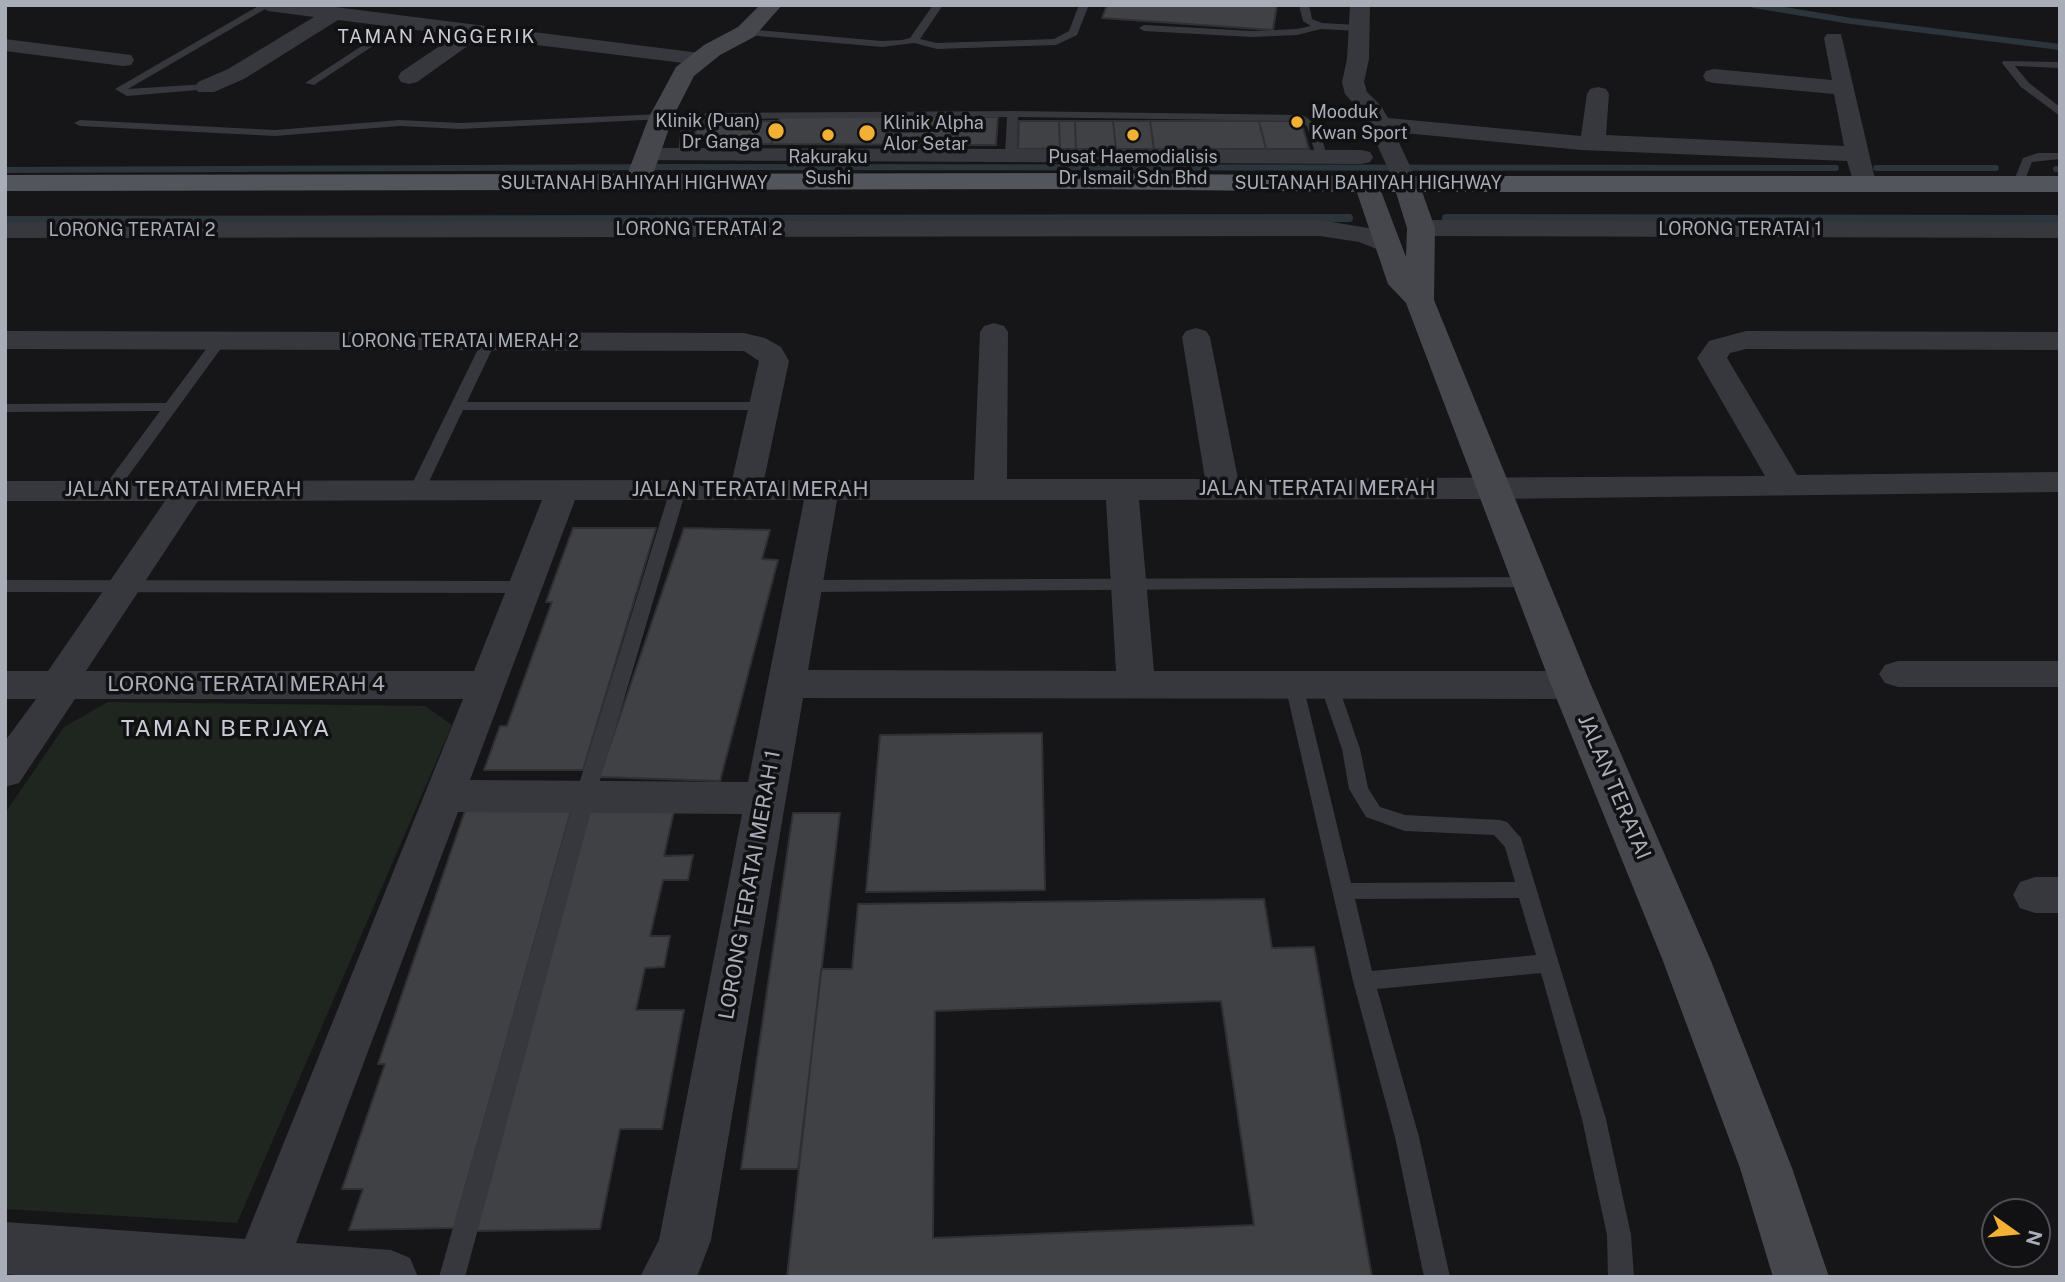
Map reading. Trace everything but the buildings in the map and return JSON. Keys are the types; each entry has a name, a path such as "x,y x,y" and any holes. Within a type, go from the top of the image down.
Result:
{"main road":[{"name":"SULTANAH BAHIYAH HIGHWAY","path":"5,183 643,168 1086,181 1366,176 1408,190 2060,205"},
{"name":"SULTANAH BAHIYAH HIGHWAY","path":"5,204 1366,176"},
{"name":"SULTANAH BAHIYAH HIGHWAY","path":"1408,190 1864,183 2060,184"}],"street":[{"path":"268,5 700,59"},
{"path":"643,168 661,117 684,72 700,59 746,32 772,5"},
{"path":"1360,5 1358,59 1353,82 1356,94 1373,111 1408,190"},
{"path":"206,87 236,74 335,13"},
{"path":"409,77 475,32"},
{"path":"1834,38 1864,183"},
{"path":"5,45 123,60"},
{"path":"1714,76 1844,88"},
{"path":"1356,94 1346,103 1366,176"},
{"path":"1594,142 1598,94"},
{"path":"1380,124 1581,143 1857,155"},
{"path":"643,168 684,155 1321,157 1366,176"},
{"name":"JALAN TERATAI","path":"1366,176 1402,284 1419,300"},
{"name":"LORONG TERATAI 1","path":"1408,190 2060,230"},
{"name":"JALAN TERATAI","path":"1408,190 1419,300 1572,685 1737,1088 1801,1277"},
{"name":"LORONG TERATAI 2","path":"5,230 1334,229 1365,235 1388,247"},
{"path":"990,489 994,332"},
{"path":"1196,337 1223,489"},
{"name":"LORONG TERATAI MERAH 2","path":"5,340 755,344 771,353 774,360 746,490"},
{"path":"1786,484 1712,358 1719,347 1746,340 2060,341"},
{"name":"JALAN TERATAI MERAH","path":"5,491 1494,489 2060,482"},
{"path":"1122,489 1136,685"},
{"path":"5,772 54,702 69,667 189,490"},
{"path":"261,1265 563,490"},
{"name":"LORONG TERATAI MERAH 1","path":"667,1277 677,1262 685,1240 822,490"},
{"path":"1898,674 2060,674"},
{"path":"786,684 1572,685"},
{"name":"LORONG TERATAI MERAH 4","path":"5,685 487,685"},
{"path":"444,796 766,798"},
{"path":"5,1248 175,1268 261,1265 391,1277"}],"lane":[{"path":"206,87 127,93 120,89 268,5"},
{"path":"914,40 938,5"},
{"path":"1304,5 1307,21 1321,26 1358,29"},
{"path":"746,32 882,44 914,40 937,46 1056,42 1070,37 1083,7"},
{"path":"310,83 403,22"},
{"path":"1144,28 1252,34 1297,32 1321,26"},
{"path":"2060,65 2007,63 2025,85 2060,113"},
{"path":"684,155 687,125 706,116 1013,114 1302,118 1312,124 1321,157"},
{"path":"1011,155 1013,114"},
{"path":"80,123 275,133 400,123 460,126 661,117"},
{"path":"2019,183 2026,160 2038,156 2060,156"},
{"path":"109,491 220,340"},
{"path":"417,490 489,341"},
{"path":"458,406 764,406"},
{"path":"5,408 170,407"},
{"path":"452,1277 586,797 678,490"},
{"path":"804,586 1531,583"},
{"path":"5,586 525,587"},
{"path":"1312,685 1351,749 1359,789 1373,811 1405,823 1500,828 1514,844 1594,1119 1619,1235 1621,1277"},
{"path":"1312,685 1343,891 1364,981 1407,1137 1437,1277"},
{"path":"1343,891 1526,890"},
{"path":"1364,981 1550,962"}],"shaded area":[{"path":"108,702 425,706 452,725 237,1223 5,1209 5,813 64,727"}],"waterway":[{"path":"1754,5 1851,21 2060,47"},
{"path":"5,170 676,167 1836,168"},
{"path":"1876,168 1996,168"},
{"path":"5,220 1349,218"},
{"path":"1446,218 2060,219"}],"place":[{"name":"Mooduk Kwan Sport","path":"1297,122"},
{"name":"Klinik (Puan) Dr Ganga","path":"776,131"},
{"name":"Klinik Alpha Alor Setar","path":"867,133"},
{"name":"Rakuraku Sushi","path":"828,135"},
{"name":"Pusat Haemodialisis Dr Ismail Sdn Bhd","path":"1133,135"}],"district":[{"name":"TAMAN ANGGERIK","path":"437,37"},
{"name":"TAMAN BERJAYA","path":"226,729"}]}
